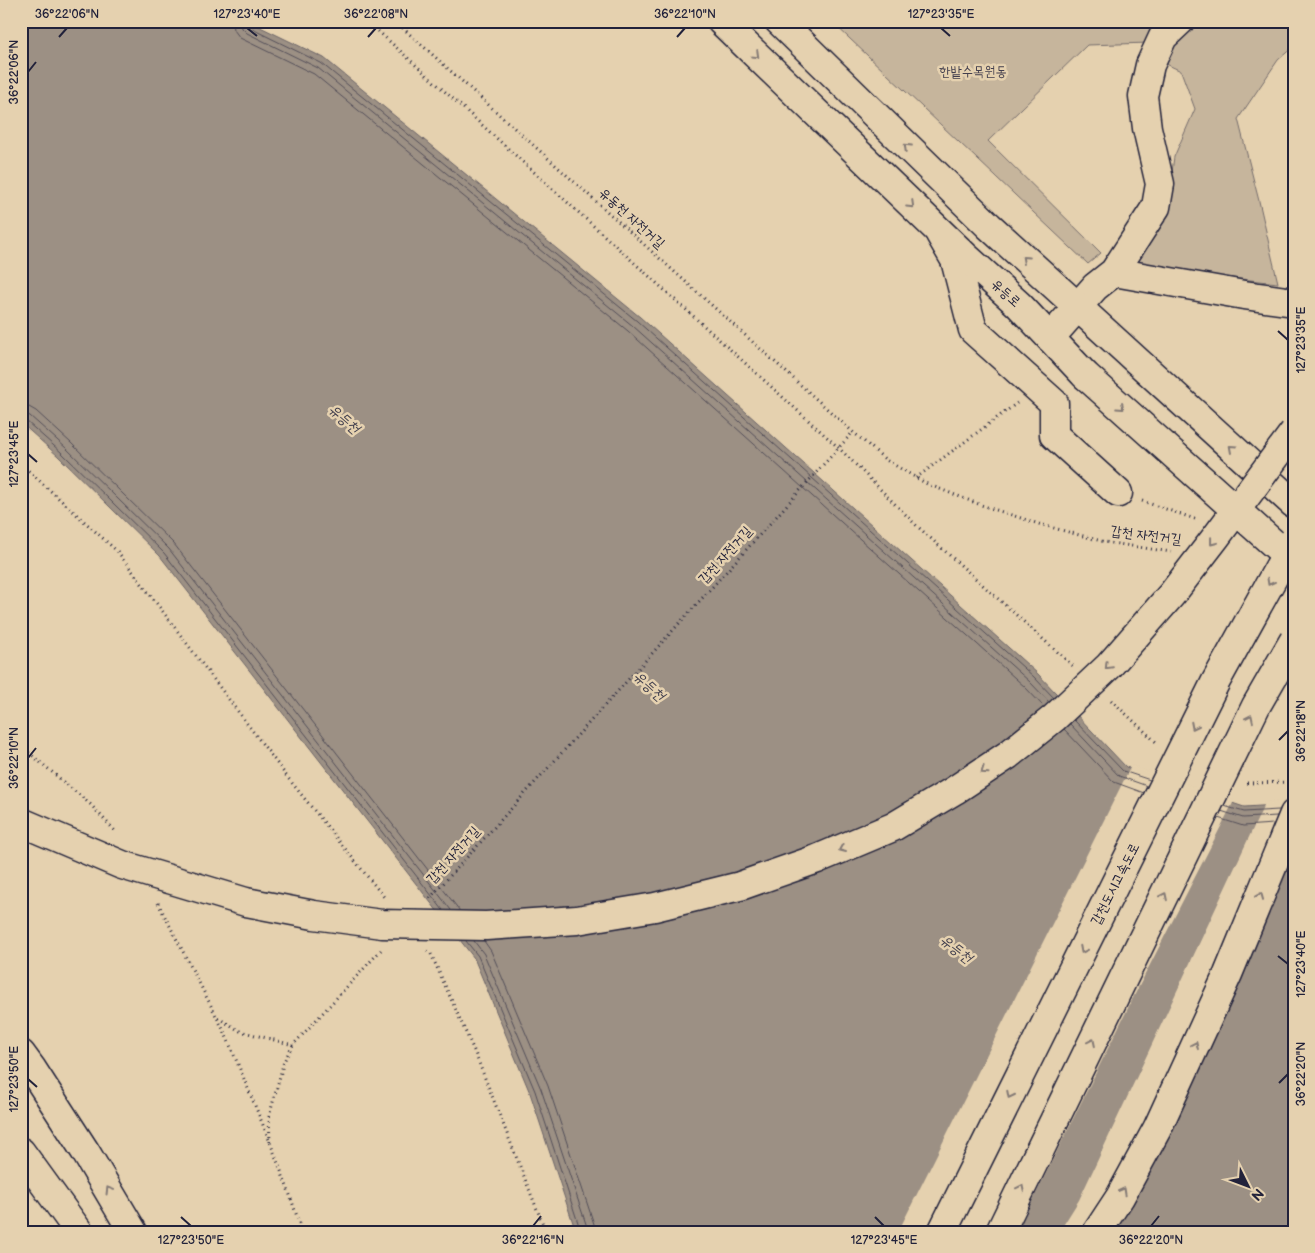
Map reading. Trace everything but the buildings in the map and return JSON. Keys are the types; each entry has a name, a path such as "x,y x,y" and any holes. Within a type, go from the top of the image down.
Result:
{"main road":[{"name":"유등로","path":"721,21 965,256 1019,304 1085,375 1294,562"},
{"path":"779,21 988,226 1294,504"},
{"path":"1050,338 1069,299 1095,287 1114,272 1156,207 1160,184 1147,128 1143,96 1150,65 1164,37 1180,21"},
{"path":"940,232 955,260 973,330 1054,403 1054,435 1118,494"},
{"path":"1114,272 1294,302"},
{"path":"21,822 122,865 246,902 314,915 382,924 486,926 577,920 655,907 740,886 817,860 893,826 955,790 1008,755 1054,718 1110,666 1172,594 1294,432"},
{"name":"갑천도시고속도로","path":"942,1232 1216,681 1294,540"},
{"path":"1000,1232 1256,706 1294,640"},
{"path":"1097,1232 1120,1197 1157,1129 1228,974 1294,814"},
{"path":"21,1054 85,1151 133,1232"},
{"path":"24,1157 79,1232"}],"path":[{"path":"367,21 839,448 917,526"},
{"name":"유동천 자전거길","path":"395,21 853,432"},
{"path":"916,478 1037,388"},
{"name":"갑천 자전거길","path":"428,900 853,432 886,460 916,478 981,505 1039,524 1105,542 1178,552"},
{"path":"21,464 118,552 288,778 387,901"},
{"path":"1118,494 1199,520"},
{"path":"270,1142 269,1117 284,1061 293,1045 386,945"},
{"path":"424,947 430,954 475,1053 546,1232"},
{"path":"293,1045 240,1031 218,1018 226,1033 270,1142 302,1232"}],"green space":[{"name":"한밭수목원동","path":"831,21 1162,21 1149,43 1087,45 988,141 1101,253 1088,264"},
{"path":"1192,21 1294,21 1294,46 1278,60 1238,119 1278,283 1130,267 1167,209 1174,157 1195,109 1181,71 1164,63 1180,30"}],"water":[{"name":"유등천","path":"21,21 248,21 324,58 640,317 1038,674 1126,767 1244,807 1294,804 1294,1232 576,1232 530,1093 474,958 160,556 58,456 21,423"}],"pier":[{"path":"1131,766 1234,801 1133,998 1017,1232 898,1232"},
{"path":"1294,801 1096,1232 1059,1232 1079,1200 1265,803"}]}
